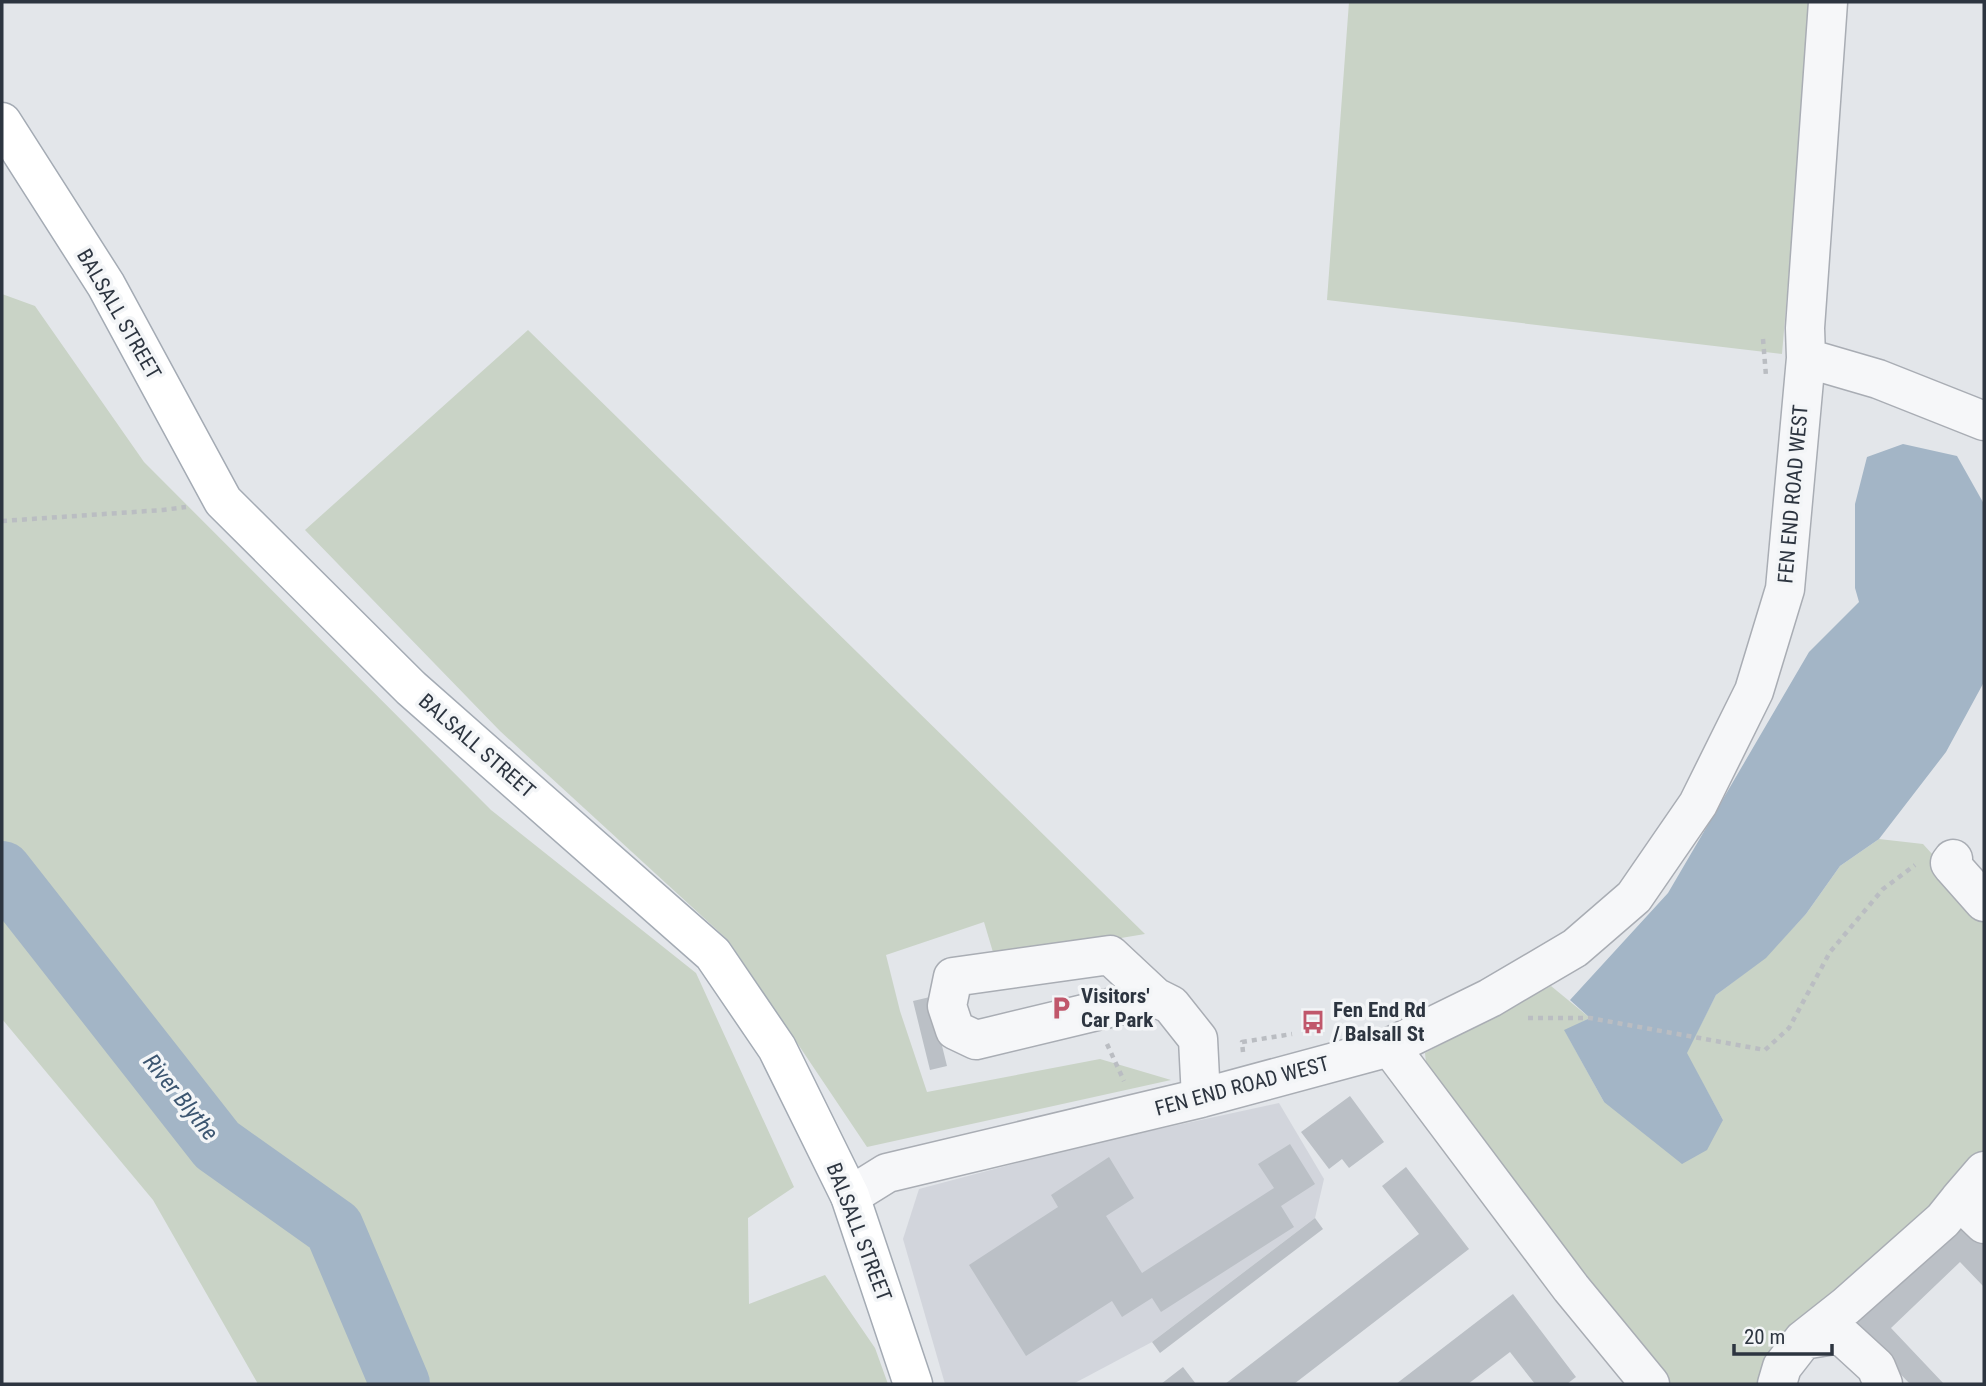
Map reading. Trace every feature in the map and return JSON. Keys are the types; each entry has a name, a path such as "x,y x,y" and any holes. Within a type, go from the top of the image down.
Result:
{"main road":[{"name":"BALSALL STREET","path":"2,122 106,285 223,501 411,688 713,954 777,1048 850,1196 913,1384"}],"street":[{"name":"FEN END ROAD WEST","path":"850,1196 887,1173 1200,1098 1390,1047 1490,998 1575,948 1634,897 1698,804 1754,691 1785,589 1806,358 1805,328 1828,2"},
{"path":"1806,358 1878,379 1984,421"},
{"path":"1938,859 1950,863 1984,902"},
{"path":"1155,997 976,1040 954,1030 947,1006 953,977 1110,955 1155,997 1171,1004 1198,1039 1200,1098"},
{"path":"1390,1047 1571,1288 1650,1384"},
{"path":"1777,1384 1782,1367 1803,1340 1846,1306 1943,1220 1971,1212 1984,1171"},
{"path":"1803,1340 1840,1334 1876,1367 1883,1384"}],"path":[{"path":"1763,339 1766,378"},
{"path":"2,521 163,510 223,501"},
{"path":"1524,1018 1590,1017 1765,1050 1789,1028 1830,952 1883,889 1938,859"},
{"path":"1093,1012 1138,1113"},
{"path":"1247,1086 1242,1042 1296,1033"}],"shaded area":[{"path":"1349,2 1812,2 1782,354 1327,300"},
{"path":"2,294 35,306 144,462 491,810 696,973 794,1187 748,1218 749,1304 825,1275 875,1348 888,1384 258,1384 153,1200 2,1019"},
{"path":"528,330 1145,934 995,959 984,922 886,955 900,1011 927,1092 1100,1059 1171,1080 867,1147 728,940 500,731 305,530"},
{"path":"1879,839 1923,844 1984,911 1984,1152 1767,1384 1661,1384 1427,1073 1425,1053 1551,986 1590,1018 1565,1031 1604,1102 1723,1120 1686,1053 1716,995 1766,957 1806,914 1840,866"},
{"path":"1279,1103 1324,1179 1315,1218 1152,1342 1073,1384 945,1384 903,1239 919,1189 1081,1146"}],"water":[{"path":"1903,444 1957,456 1984,504 1984,682 1946,752 1879,839 1840,866 1806,914 1766,958 1716,995 1687,1053 1723,1120 1707,1150 1682,1164 1604,1102 1564,1030 1590,1018 1570,1000 1668,893 1809,652 1859,602 1855,588 1855,504 1867,457"}],"building":[{"path":"930,997 947,1066 930,1070 913,1001"},
{"path":"1350,1096 1384,1142 1349,1168 1342,1159 1329,1169 1301,1132"},
{"path":"1290,1144 1315,1184 1281,1206 1294,1227 1161,1312 1152,1298 1122,1317 1112,1301 1026,1356 969,1265 1058,1207 1051,1195 1109,1157 1134,1198 1106,1216 1142,1273 1274,1188 1258,1164"},
{"path":"1406,1167 1469,1249 1294,1384 1225,1384 1419,1234 1382,1186"},
{"path":"1315,1218 1323,1229 1160,1353 1152,1342"},
{"path":"1960,1219 1984,1244 1984,1287 1960,1262 1891,1328 1944,1384 1910,1384 1851,1323"},
{"path":"1513,1294 1576,1377 1567,1384 1535,1384 1510,1352 1468,1384 1396,1384"},
{"path":"1183,1367 1196,1384 1161,1384"}],"waterway":[{"name":"River Blythe","path":"2,871 217,1145 334,1228 400,1384"}],"place":[{"name":"Visitors' Car Park","path":"1061,1008"},
{"name":"Fen End Rd / Balsall St","path":"1313,1022"}]}
